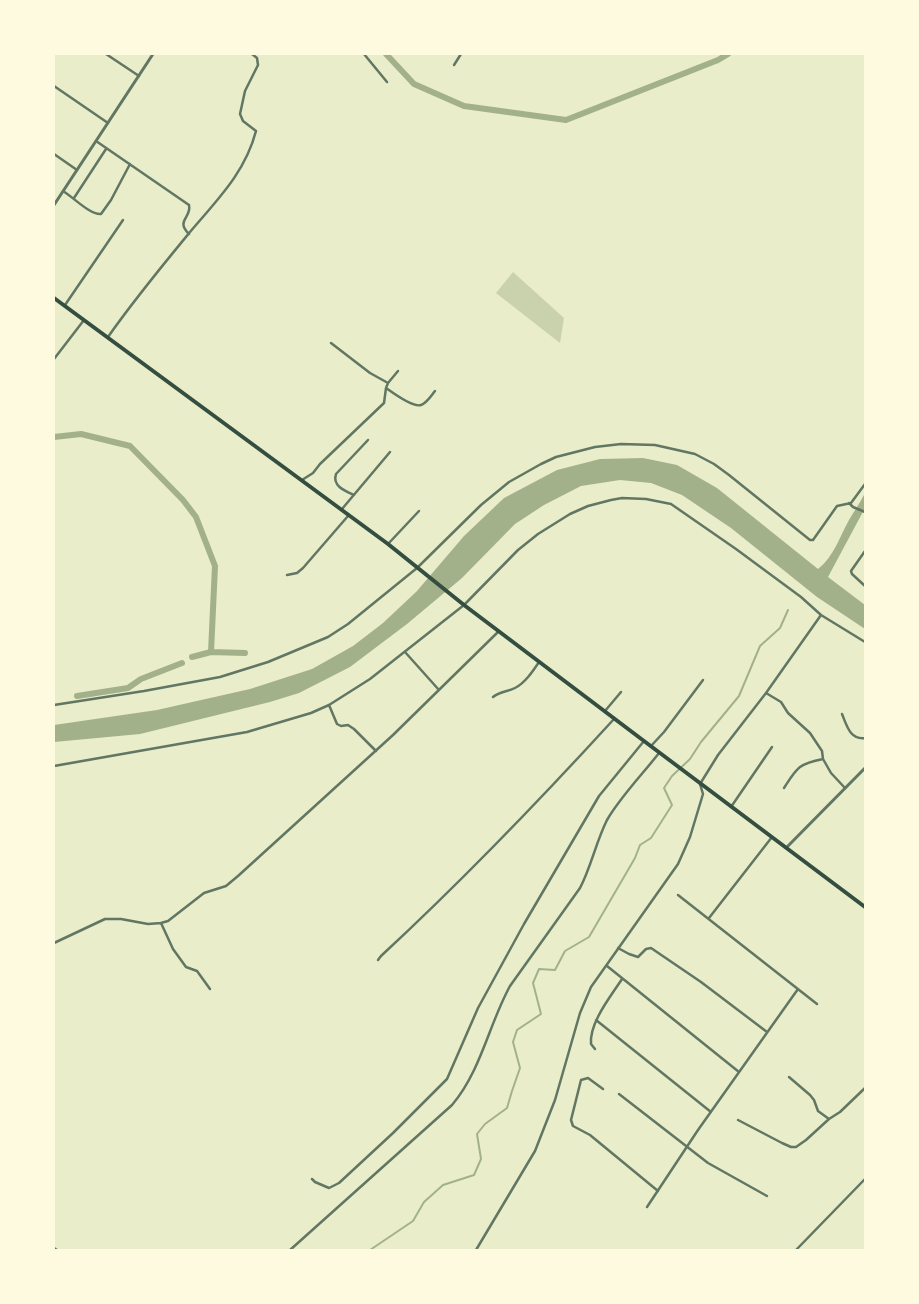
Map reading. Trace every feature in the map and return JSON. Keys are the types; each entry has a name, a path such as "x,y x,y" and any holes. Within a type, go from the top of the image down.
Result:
{"main road":[{"path":"54,298 388,544 498,631 865,907"}],"street":[{"path":"106,54 139,76"},
{"path":"54,205 153,54"},
{"path":"108,337 189,234 229,188 250,151 256,131 243,121 240,114 247,86 258,65 256,58 252,54"},
{"path":"364,54 387,82"},
{"path":"454,64 461,54"},
{"path":"54,86 108,123"},
{"path":"96,142 189,205 190,211 183,224 184,229 189,234"},
{"path":"74,198 107,149"},
{"path":"54,154 77,170"},
{"path":"63,191 95,214 101,214 111,200 130,164"},
{"path":"65,306 123,220"},
{"path":"54,359 84,320"},
{"path":"332,343 370,373 388,382"},
{"path":"301,481 313,473 384,402 388,382 398,371"},
{"path":"386,388 409,403 418,406 423,405 435,391"},
{"path":"354,496 336,483 334,479 336,474 368,440"},
{"path":"54,705 225,676 305,648 335,633 348,624 418,569 481,505 509,482 556,457 595,447 622,444 655,445 695,454 730,475 810,540 813,540 826,524 837,506 849,503 865,484"},
{"path":"341,510 390,452"},
{"path":"54,766 247,732 311,713 329,705 370,679 464,605 518,550 546,528 588,506 611,500 634,498 664,502 679,509 801,596 821,615 865,642"},
{"path":"849,503 864,512"},
{"path":"388,544 419,511"},
{"path":"287,575 297,573 312,560 348,516"},
{"path":"865,551 851,571 865,586"},
{"path":"476,1250 535,1151 555,1100 580,1013 591,988 678,864 690,837 703,794 700,784 718,754 766,693 821,615"},
{"path":"54,943 105,919 161,924 173,918 204,893 226,886 376,751 498,631"},
{"path":"405,652 439,690"},
{"path":"493,697 498,693 516,688 540,662"},
{"path":"651,746 664,732 703,680"},
{"path":"605,711 620,692"},
{"path":"766,693 781,702 788,712 810,733 822,752 823,759 831,773 845,788"},
{"path":"329,705 337,724 341,726 348,725 354,729 376,751"},
{"path":"842,714 852,734 858,738 865,738"},
{"path":"378,960 547,792 614,719"},
{"path":"312,1179 329,1188 338,1183 393,1134 447,1079 478,1008 524,924 599,796 644,741"},
{"path":"731,806 772,747"},
{"path":"290,1250 463,1093 510,986 580,888 608,819 659,753"},
{"path":"784,788 798,768 805,763 823,759"},
{"path":"786,848 865,768"},
{"path":"709,918 772,838"},
{"path":"678,895 817,1004"},
{"path":"161,924 173,948 186,967 197,971 210,989"},
{"path":"618,948 638,957 646,948 651,948 767,1032"},
{"path":"607,966 739,1072"},
{"path":"596,1049 590,1040 596,1020 622,979"},
{"path":"647,1207 798,989"},
{"path":"596,1020 711,1112"},
{"path":"789,1077 810,1095 818,1111 829,1118"},
{"path":"603,1089 588,1078 581,1080 571,1120 574,1126 590,1135 658,1191"},
{"path":"738,1120 782,1143 796,1147 829,1118 840,1112 865,1088"},
{"path":"619,1094 708,1163 767,1196"},
{"path":"796,1250 865,1179"}],"shaded area":[{"path":"513,272 564,318 560,343 496,293"},
{"path":"643,458 677,465 717,488 818,569 832,553 865,493 865,508 828,577 865,605 865,629 817,597 731,528 682,495 651,483 620,480 581,486 544,505 515,524 462,578 407,624 350,667 299,693 140,734 54,742 54,725 157,710 250,689 312,669 353,646 383,623 417,591 464,536 504,498 557,470 600,459"}],"waterway":[{"path":"386,54 414,84 464,106 566,120 718,60 728,54"},
{"path":"54,437 81,434 130,446 183,500 196,517 215,566 211,652 192,657"},
{"path":"370,1250 413,1221 424,1202 443,1185 474,1175 481,1159 477,1134 485,1124 507,1108 520,1068 513,1042 517,1030 541,1014 533,983 539,969 555,970 565,951 589,937 635,858 640,845 651,838 672,805 664,788 672,776 690,759 701,742 739,696 760,646 780,628 788,610"},
{"path":"211,652 245,653"},
{"path":"77,696 128,688 141,679 182,663"}]}
